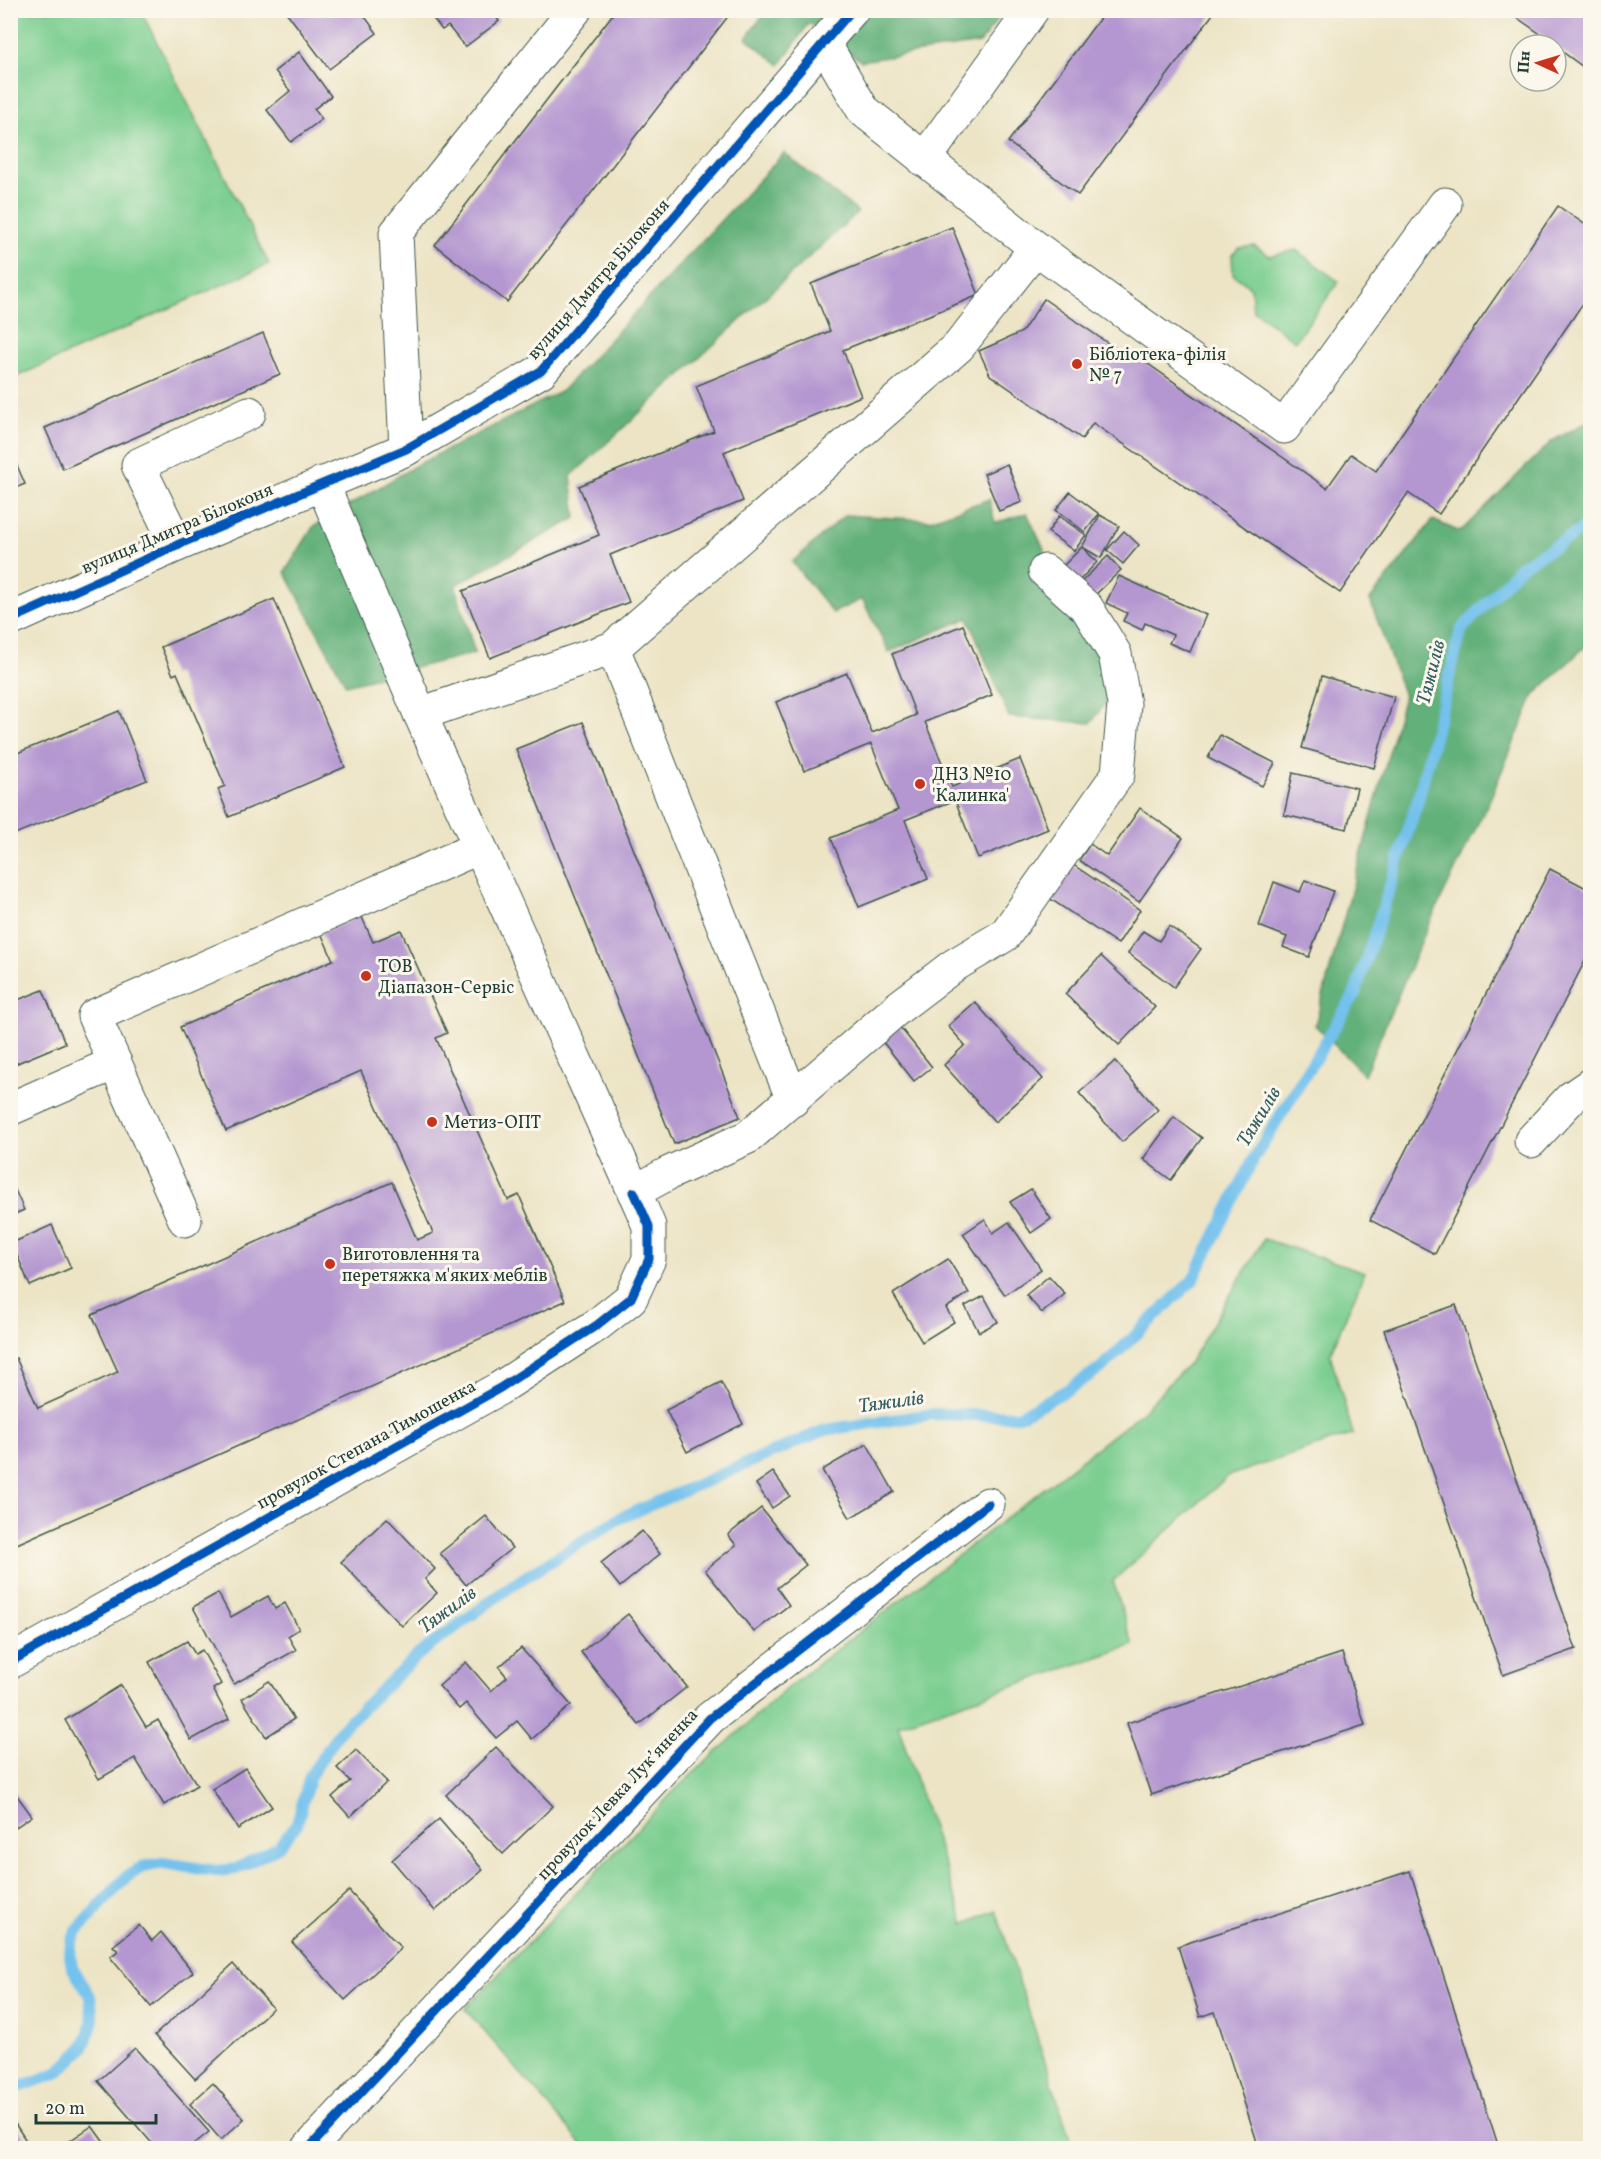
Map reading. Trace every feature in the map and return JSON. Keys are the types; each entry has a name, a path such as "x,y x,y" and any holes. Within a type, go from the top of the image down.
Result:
{"street":[{"path":"406,449 396,233 575,10"},
{"name":"вулиця Дмитра Білоконя","path":"10,620 177,545 406,449 541,371 852,10"},
{"path":"924,160 1032,10"},
{"path":"824,43 863,110 1036,248 1284,427 1445,204"},
{"path":"420,714 613,648 959,346 1036,248"},
{"path":"177,545 138,465 249,413"},
{"name":"провулок Степана Тимошенка","path":"10,1662 500,1388 597,1325 631,1298 649,1259 649,1226 420,714 322,483"},
{"path":"634,1192 667,1174 748,1137 899,1007 953,966 1005,935 1118,774 1124,704 1115,654 1087,608 1046,571"},
{"path":"613,648 793,1100"},
{"path":"185,1220 94,1016 480,847"},
{"path":"10,1109 115,1063"},
{"path":"1531,1141 1571,1098 1590,1085"},
{"name":"провулок Левка Лукʼяненка","path":"309,2148 710,1718 988,1504"}],"green space":[{"path":"10,11 141,11 269,264 11,379"},
{"path":"766,11 1004,11 980,43 861,61 809,23 780,65 746,38"},
{"path":"784,153 858,212 571,476 576,518 455,585 475,653 346,685 285,572 313,527 415,466 562,391"},
{"path":"1254,246 1270,256 1296,250 1339,282 1295,341 1253,310 1251,288 1233,274 1232,255 1239,248"},
{"path":"1590,420 1590,642 1534,695 1491,797 1428,926 1364,1075 1315,1025 1404,696 1370,600 1433,520 1460,532 1552,441"},
{"path":"989,499 995,523 1027,513 1055,573 1117,626 1112,694 1091,723 1009,717 968,618 889,652 862,599 833,613 792,562 845,515 930,520"},
{"path":"1264,1239 1365,1272 1330,1354 1353,1434 1228,1476 1113,1581 1133,1645 898,1725 964,1924 996,1910 1073,2148 585,2148 465,2009 676,1789 787,1688 1140,1414 1190,1362"}],"building":[{"path":"290,10 360,10 377,33 329,69 287,13"},
{"path":"433,10 491,10 499,21 465,47 448,26 442,30 429,13"},
{"path":"616,10 733,10 507,302 435,245"},
{"path":"1106,10 1216,10 1078,195 1008,142"},
{"path":"1506,10 1590,10 1590,72 1568,56 1568,33 1539,33"},
{"path":"299,52 331,96 314,109 322,119 291,142 267,110 290,91 275,71"},
{"path":"1558,206 1590,228 1590,293 1439,514 1408,493 1340,593 1093,423 1082,439 990,375 979,351 1022,332 1044,299 1135,362 1138,357 1327,488 1351,454 1376,471"},
{"path":"952,227 979,295 843,350 861,396 724,452 743,501 610,555 629,602 490,658 463,591 599,535 579,486 714,431 696,386 830,331 811,284"},
{"path":"263,333 280,374 63,469 45,428"},
{"path":"10,449 25,484 10,490"},
{"path":"1007,464 1022,502 999,511 984,474"},
{"path":"1070,492 1099,514 1085,532 1056,510"},
{"path":"1100,515 1119,526 1101,558 1082,547"},
{"path":"1059,516 1086,535 1074,551 1048,532"},
{"path":"1124,531 1139,545 1123,564 1107,550"},
{"path":"1082,547 1097,562 1073,587 1058,571"},
{"path":"1108,556 1121,570 1093,597 1080,583"},
{"path":"1119,576 1206,615 1190,652 1169,643 1173,635 1145,623 1142,630 1123,621 1127,613 1106,603"},
{"path":"274,599 345,767 229,817 218,789 225,786 177,673 173,675 161,647"},
{"path":"963,625 992,695 925,722 952,787 1020,759 1048,829 978,858 955,800 905,820 928,879 859,907 831,838 898,810 871,744 804,771 776,702 847,673 872,733 916,715 892,654"},
{"path":"1322,676 1394,697 1374,768 1302,748"},
{"path":"119,711 147,780 10,836 10,756"},
{"path":"583,722 740,1117 674,1144 516,749"},
{"path":"1220,735 1275,763 1262,786 1208,758"},
{"path":"1293,773 1357,788 1347,829 1284,815"},
{"path":"1140,808 1183,838 1139,902 1079,860 1090,844 1107,856"},
{"path":"1069,862 1140,910 1118,944 1046,896"},
{"path":"1550,869 1590,890 1590,951 1435,1254 1370,1220"},
{"path":"1305,880 1333,891 1309,957 1283,947 1287,937 1259,926 1274,882 1300,892"},
{"path":"361,915 373,942 401,930 447,1033 436,1038 508,1200 519,1195 565,1301 10,1547 10,1361 16,1358 38,1408 118,1372 92,1315 392,1182 417,1240 433,1233 361,1071 226,1131 180,1027 333,960 321,933"},
{"path":"1169,926 1201,949 1174,987 1128,953 1143,931 1159,941"},
{"path":"1101,956 1155,1007 1119,1045 1065,994"},
{"path":"43,990 65,1043 10,1066 10,1003"},
{"path":"975,1002 1043,1079 995,1122 944,1065 965,1045 948,1026"},
{"path":"899,1026 932,1067 914,1081 882,1041"},
{"path":"1115,1061 1158,1110 1122,1142 1079,1093"},
{"path":"1174,1117 1202,1138 1171,1180 1143,1159"},
{"path":"10,1179 24,1210 10,1216"},
{"path":"1031,1189 1051,1219 1031,1233 1010,1202"},
{"path":"985,1219 993,1233 1009,1222 1041,1269 1005,1295 963,1234"},
{"path":"52,1225 71,1268 30,1286 12,1243"},
{"path":"948,1259 969,1293 946,1308 954,1322 922,1342 893,1294"},
{"path":"1049,1276 1065,1294 1042,1313 1026,1295"},
{"path":"984,1296 998,1322 979,1332 965,1306"},
{"path":"1456,1305 1576,1649 1503,1675 1384,1330"},
{"path":"721,1382 743,1424 687,1452 666,1410"},
{"path":"867,1444 894,1492 850,1518 822,1470"},
{"path":"773,1472 790,1496 772,1508 756,1484"},
{"path":"761,1508 806,1565 777,1588 789,1605 754,1632 705,1570 736,1545 728,1535"},
{"path":"486,1516 512,1548 466,1585 440,1553"},
{"path":"387,1518 435,1569 425,1579 437,1593 402,1626 341,1562"},
{"path":"642,1531 660,1554 620,1587 601,1563"},
{"path":"218,1593 231,1617 268,1596 275,1609 285,1603 299,1629 288,1636 296,1650 234,1684 193,1607"},
{"path":"628,1614 687,1687 639,1725 581,1652"},
{"path":"187,1641 195,1654 202,1650 221,1684 213,1689 229,1719 191,1740 149,1662"},
{"path":"521,1648 571,1705 532,1739 517,1721 496,1738 466,1703 459,1709 439,1686 466,1662 491,1691 507,1677 499,1667"},
{"path":"1342,1653 1365,1725 1151,1795 1127,1723"},
{"path":"269,1681 294,1719 266,1737 242,1699"},
{"path":"121,1685 146,1727 158,1720 197,1785 164,1805 135,1758 99,1779 65,1720"},
{"path":"496,1747 553,1806 503,1854 446,1795"},
{"path":"356,1750 387,1782 350,1817 332,1797 350,1781 337,1768"},
{"path":"245,1768 272,1807 238,1829 212,1789"},
{"path":"10,1786 32,1816 10,1831"},
{"path":"439,1819 483,1870 435,1911 392,1860"},
{"path":"1410,1871 1499,2148 1259,2148 1215,2012 1200,2017 1178,1946"},
{"path":"349,1891 401,1948 345,2000 292,1942"},
{"path":"139,1925 152,1941 161,1932 193,1972 151,2007 110,1957 118,1951 113,1946"},
{"path":"233,1964 273,2008 195,2079 155,2035"},
{"path":"135,2048 209,2132 189,2148 156,2148 98,2081"},
{"path":"213,2083 244,2119 221,2140 190,2104"},
{"path":"10,2116 29,2145 24,2148 10,2148"},
{"path":"92,2126 108,2148 59,2148"}],"waterway":[{"name":"Тяжилів","path":"10,2083 22,2086 57,2073 83,2048 93,2022 90,1996 72,1967 71,1943 77,1931 125,1878 142,1867 163,1863 216,1871 236,1869 278,1847 297,1824 310,1776 342,1728 419,1654 514,1584 620,1518 825,1430 933,1414 1019,1416 1067,1390 1101,1368 1193,1280 1254,1158 1355,994 1418,800 1461,630 1521,566 1590,525"}],"cycle path":[{"path":"10,620 177,545 406,449 541,371 852,10"},
{"path":"10,1662 500,1388 597,1325 631,1298 649,1259 649,1226 634,1192"},
{"path":"309,2148 710,1718 988,1504"}],"place":[{"name":"Бібліотека-філія № 7","path":"1077,364"},
{"name":"ДНЗ №10 'Калинка'","path":"920,784"},
{"name":"ТОВ Діапазон-Сервіс","path":"366,976"},
{"name":"Метиз-ОПТ","path":"432,1122"},
{"name":"Виготовлення та перетяжка м'яких меблів","path":"330,1264"}]}
